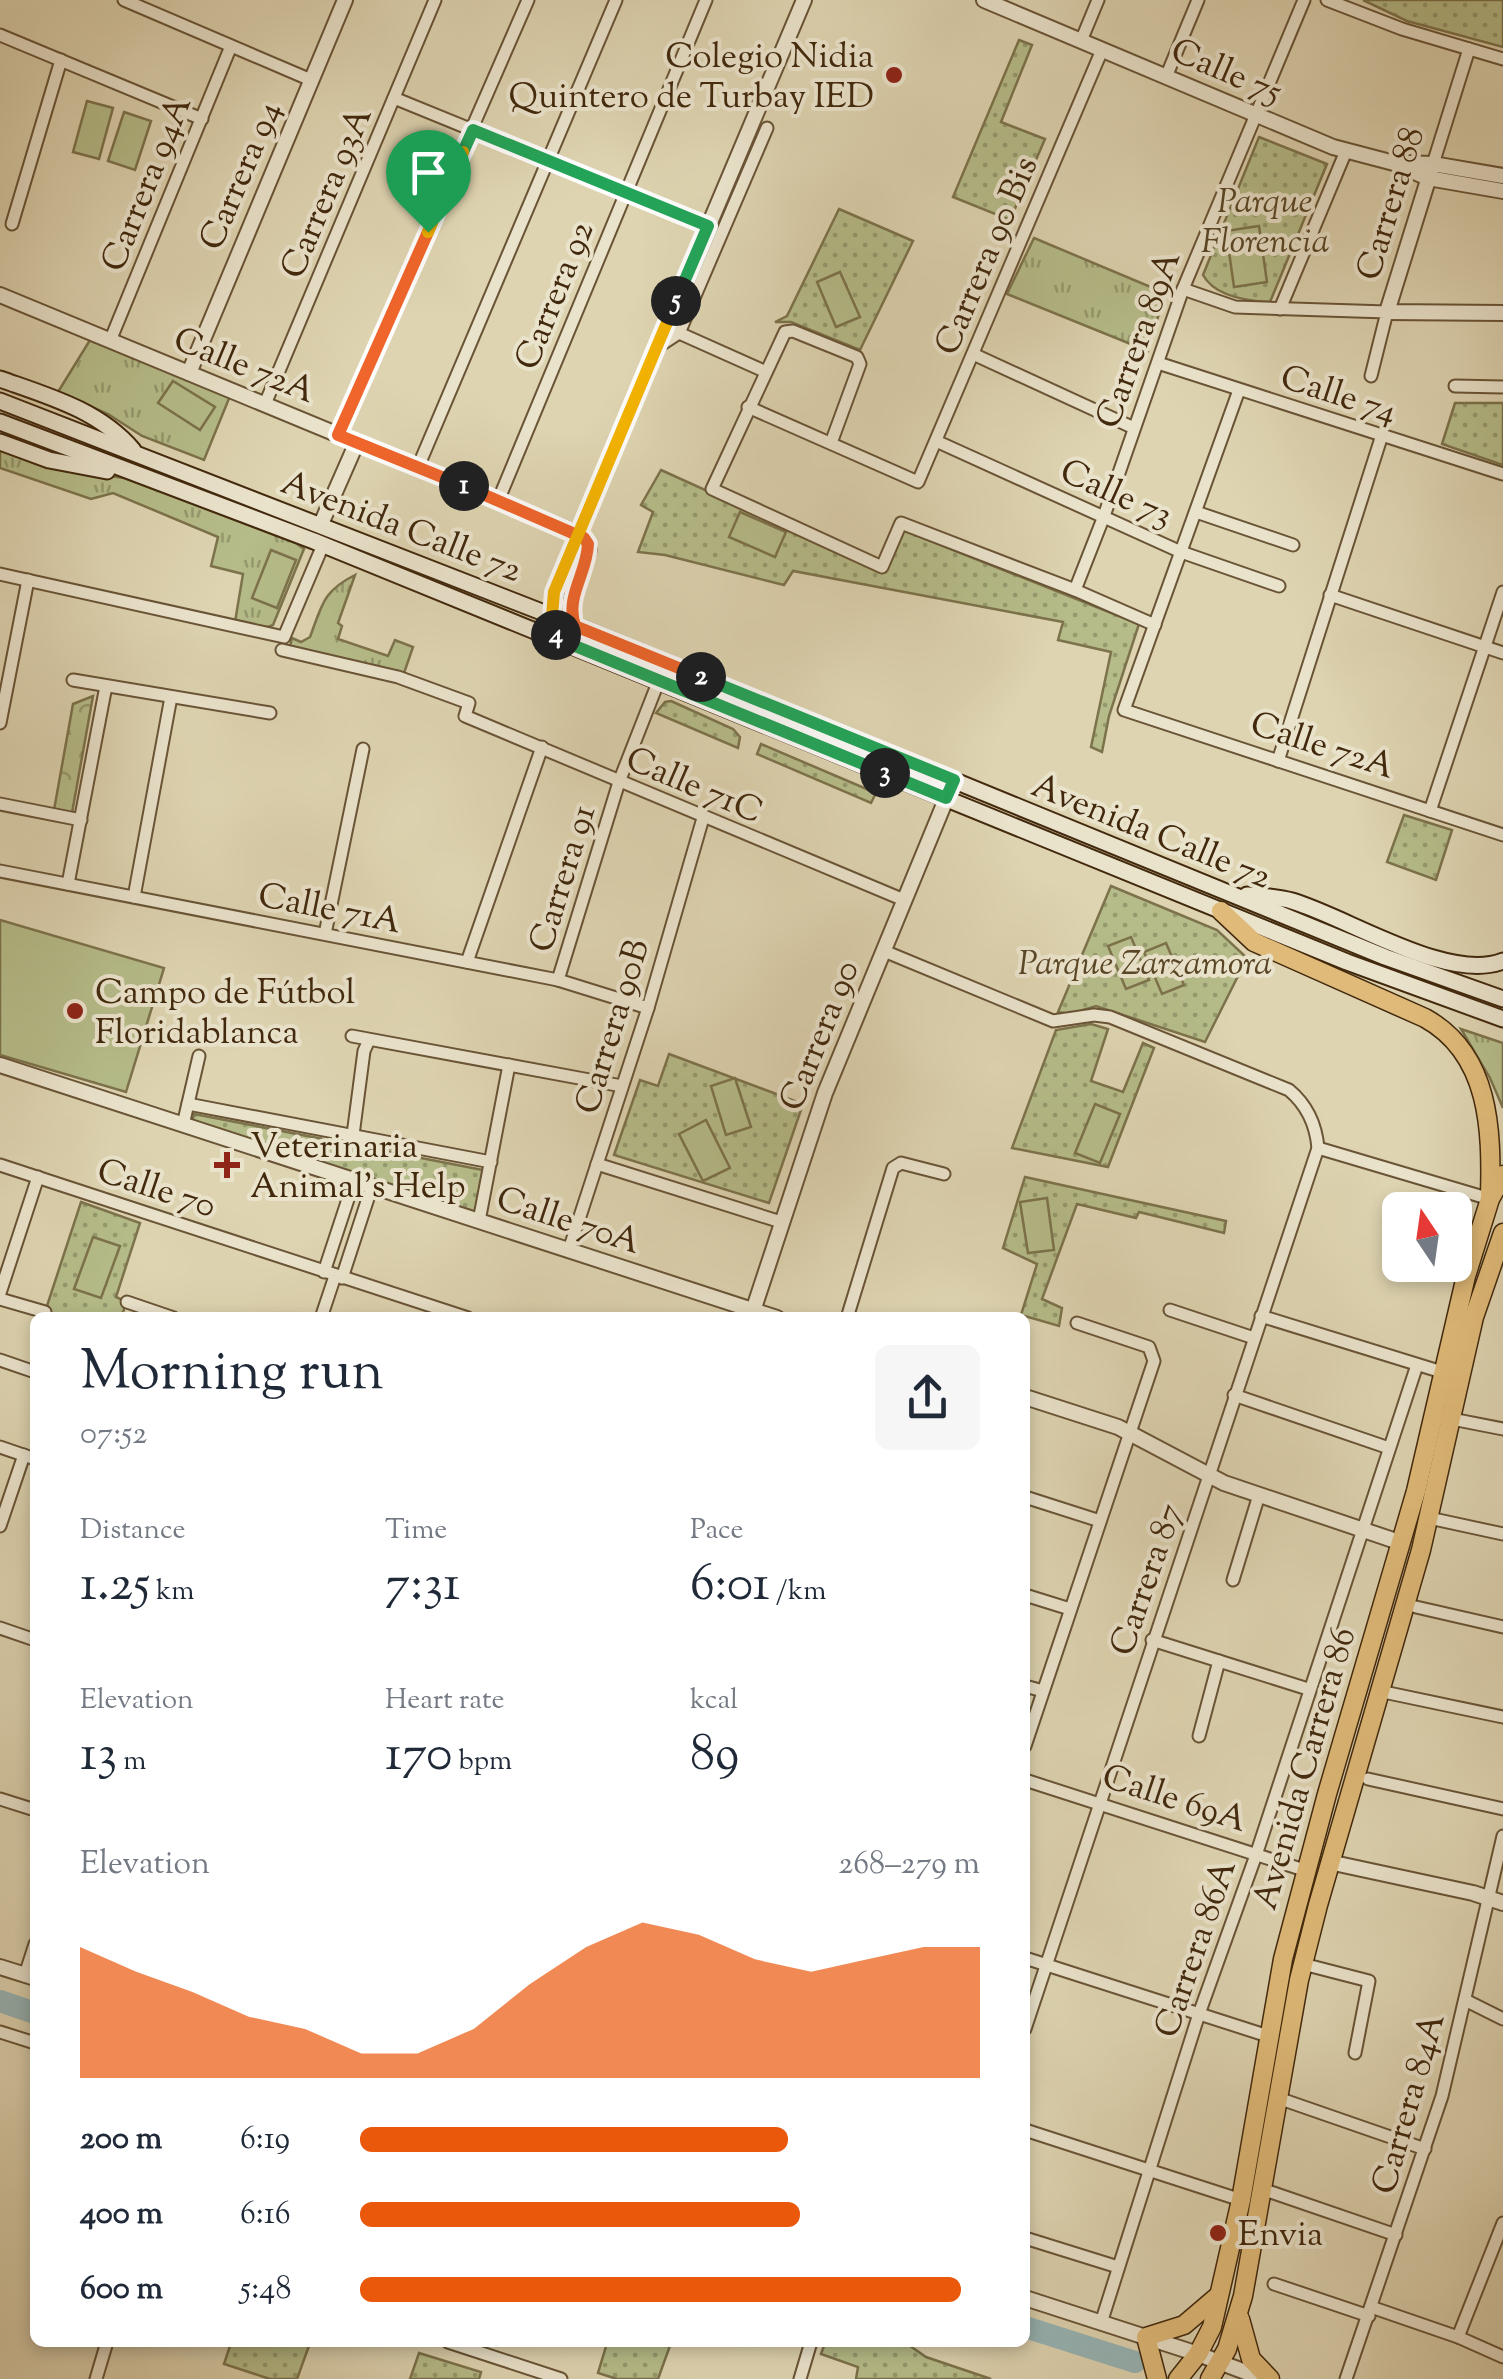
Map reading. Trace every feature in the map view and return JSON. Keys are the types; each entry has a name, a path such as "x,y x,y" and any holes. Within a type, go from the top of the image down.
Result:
{"main road":[{"path":"0,379 97,419 119,434 136,453"},
{"name":"Avenida Calle 72","path":"0,401 321,524 954,780 1365,969 1503,1019"},
{"name":"Avenida Calle 72","path":"0,422 323,545 946,798 1503,1000"},
{"path":"0,442 49,460 146,478"},
{"path":"1224,902 1296,902 1451,963 1478,966 1503,960"},
{"path":"1224,902 1254,942 1425,1018 1448,1033 1478,1076 1486,1104 1490,1199"},
{"name":"Avenida Carrera 86","path":"1178,2379 1198,2354 1212,2327 1222,2292 1283,1959 1402,1542 1466,1276 1490,1199 1503,1175"},
{"name":"Avenida Carrera 86","path":"1217,2373 1239,2314 1303,1964 1429,1518 1474,1318 1503,1232"},
{"path":"1157,2379 1146,2337 1184,2325 1222,2292"},
{"path":"1239,2314 1251,2359 1266,2379"}],"street":[{"path":"124,0 311,80"},
{"name":"Carrera 93A","path":"265,404 435,0"},
{"path":"338,435 528,0"},
{"path":"418,467 616,0"},
{"name":"Carrera 92","path":"498,501 706,0"},
{"path":"558,639 552,616 553,596 804,0"},
{"name":"Calle 75","path":"984,0 1346,151 1503,191"},
{"path":"1081,41 1098,0"},
{"path":"1166,76 1198,0"},
{"name":"Carrera 89A","path":"1075,590 1183,289 1304,0"},
{"path":"1327,0 1402,29 1503,59"},
{"name":"Carrera 94","path":"190,374 311,80 339,2"},
{"path":"0,35 202,119"},
{"name":"Carrera 94A","path":"110,341 231,46"},
{"name":"Carrera 88","path":"1371,376 1386,312 1469,49"},
{"name":"Carrera 90 Bis","path":"830,444 918,482 1102,50"},
{"path":"12,224 61,60"},
{"path":"394,98 708,226"},
{"path":"656,348 679,333 766,128"},
{"path":"1280,309 1346,151"},
{"name":"Calle 75","path":"1431,171 1503,176"},
{"path":"1183,289 1235,307 1503,314"},
{"name":"Calle 72A","path":"0,295 578,534"},
{"path":"748,407 830,444 860,364 857,357 792,331 784,332 764,371 748,407 712,488 882,567 901,523 1155,625 1240,390"},
{"path":"679,333 764,371"},
{"path":"974,354 1134,428"},
{"name":"Calle 74","path":"1158,363 1503,474"},
{"path":"1455,386 1503,387"},
{"path":"1278,760 1382,435"},
{"name":"Calle 73","path":"936,441 1181,552 1278,586"},
{"path":"321,524 357,442"},
{"path":"1196,512 1293,546"},
{"path":"575,626 570,605 588,550 588,544 578,534"},
{"path":"283,644 323,545"},
{"name":"Calle 71C","path":"0,574 283,644 398,677 618,782 904,900"},
{"path":"0,723 6,654 28,580"},
{"path":"1430,811 1503,592"},
{"path":"1330,595 1503,652"},
{"name":"Calle 72A","path":"1155,625 1124,710 1503,835"},
{"path":"73,680 270,714"},
{"name":"Carrera 91","path":"558,980 618,782 659,680"},
{"path":"68,884 106,686"},
{"path":"134,897 171,697"},
{"path":"467,962 542,747"},
{"path":"325,934 364,749"},
{"name":"Carrera 90","path":"753,1312 825,1093 954,780"},
{"path":"0,804 81,820"},
{"name":"Carrera 90B","path":"568,1250 648,1008 703,818"},
{"name":"Calle 71A","path":"0,871 558,980 648,1008"},
{"path":"884,951 1053,1021 1094,1015 1110,1017 1289,1090 1305,1108 1318,1148 1490,1199"},
{"path":"352,1036 622,1086"},
{"path":"353,1135 364,1051 369,1040"},
{"path":"183,1125 199,1056"},
{"name":"Calle 70A","path":"0,1065 746,1312"},
{"path":"479,1221 509,1065"},
{"path":"188,1104 491,1162"},
{"name":"Carrera 87","path":"1030,2015 1318,1148"},
{"path":"597,1164 781,1222"},
{"path":"849,1312 892,1168 901,1164 944,1174"},
{"name":"Calle 70","path":"0,1166 449,1312"},
{"path":"38,1177 0,1296 46,1312"},
{"path":"323,1312 354,1181"},
{"path":"334,1275 372,1186"},
{"path":"126,1302 156,1312"},
{"path":"1170,1310 1254,1338"},
{"path":"1261,1316 1442,1372"},
{"path":"1030,1731 1154,1362 1149,1347 1077,1323"},
{"path":"0,1360 30,1370"},
{"name":"Carrera 86A","path":"1101,2323 1199,2014 1256,1854 1417,1364"},
{"path":"1234,1394 1389,1448"},
{"path":"1030,1399 1130,1432 1210,1476 1259,1495 1402,1542"},
{"path":"1452,1419 1503,1430"},
{"path":"0,1448 30,1457 0,1526"},
{"path":"1233,1580 1259,1495"},
{"path":"1030,1499 1100,1521"},
{"path":"1429,1518 1503,1534"},
{"path":"1030,1597 1070,1610"},
{"path":"1416,1607 1503,1628"},
{"path":"0,1628 30,1638"},
{"path":"1152,1640 1308,1689"},
{"path":"1199,1736 1219,1662"},
{"path":"1030,1687 1043,1691"},
{"path":"1378,1691 1503,1717"},
{"path":"1368,1779 1503,1810"},
{"name":"Calle 69A","path":"1030,1782 1306,1871"},
{"path":"0,1799 30,1808"},
{"name":"Carrera 84A","path":"1346,2379 1442,2096 1465,2000 1496,1900 1503,1836"},
{"path":"1329,1862 1496,1900"},
{"path":"1030,1960 1268,2036"},
{"path":"1303,1964 1369,1981 1355,2053"},
{"path":"0,1967 30,1977"},
{"path":"1465,2000 1503,2019"},
{"path":"0,2032 30,2041"},
{"path":"1278,2098 1425,2149"},
{"path":"1030,2132 1241,2200"},
{"path":"1262,2189 1396,2235"},
{"path":"1458,2336 1497,2260 1503,2223"},
{"path":"1030,2240 1118,2266"},
{"path":"1274,2284 1458,2336 1503,2357"},
{"path":"1030,2300 1198,2354 1217,2373 1266,2379"},
{"path":"96,2379 106,2347"},
{"path":"463,2347 561,2379"},
{"path":"800,2379 810,2347"}],"green space":[{"path":"1363,0 1503,0 1503,47 1407,21"},
{"path":"1019,40 1032,45 1001,122 1045,139 1010,220 953,197"},
{"path":"87,101 113,108 99,159 73,152"},
{"path":"124,112 151,121 135,170 108,161"},
{"name":"Parque Florencia","path":"1259,137 1327,164 1270,302 1223,293 1203,275"},
{"path":"839,209 913,241 860,350 791,322 775,322 787,316"},
{"path":"1259,226 1267,282 1234,287 1226,231"},
{"path":"1034,238 1165,293 1148,351 1007,294"},
{"path":"840,272 860,317 836,327 817,282"},
{"path":"90,340 230,396 204,460 142,436 108,414 58,392"},
{"path":"173,381 215,407 200,430 158,403"},
{"path":"1455,403 1503,403 1503,465 1442,444"},
{"path":"0,449 53,468 124,478 296,543 304,549 273,625 235,622 243,574 211,566 218,537 113,493 91,499 0,468"},
{"path":"661,470 884,571 903,530 1139,624 1109,716 1102,752 1091,747 1111,652 1058,640 1063,622 793,571 784,585 665,555 638,552 653,512 641,505"},
{"path":"740,512 786,532 775,557 729,537"},
{"path":"271,550 296,560 277,608 252,598"},
{"path":"355,575 338,623 342,626 338,639 388,656 395,640 413,647 403,676 290,646 292,638 301,642 310,637 330,593"},
{"path":"93,696 72,813 54,810 73,704"},
{"path":"671,701 733,729 740,737 738,748 656,713"},
{"path":"761,744 876,793 871,803 757,754"},
{"path":"1404,815 1452,830 1436,880 1387,862"},
{"name":"Parque Zarzamora","path":"1111,886 1217,930 1247,958 1205,1042 1096,1006 1070,1014 1058,1012"},
{"name":"Campo de Fútbol Floridablanca","path":"0,920 164,968 126,1092 0,1055"},
{"path":"1131,937 1149,980 1126,989 1108,946"},
{"path":"1166,943 1184,985 1162,994 1144,952"},
{"path":"1091,1024 1108,1029 1091,1081 1123,1092 1143,1043 1154,1048 1108,1167 1012,1148 1056,1030"},
{"path":"1461,1029 1503,1043 1503,1108 1490,1078"},
{"path":"669,1054 803,1104 769,1203 614,1155 640,1080 658,1086"},
{"path":"735,1078 751,1127 726,1135 711,1086"},
{"path":"1095,1104 1120,1114 1100,1163 1075,1153"},
{"path":"194,1114 483,1170 475,1215 192,1122"},
{"path":"706,1120 730,1168 703,1181 679,1134"},
{"path":"1025,1177 1226,1221 1224,1233 1139,1212 1136,1218 1077,1204 1042,1299 1062,1308 1059,1326 1022,1312 1037,1264 1003,1248"},
{"path":"1047,1198 1054,1250 1028,1253 1020,1202"},
{"path":"81,1202 140,1223 116,1297 127,1302 123,1312 45,1312"},
{"path":"93,1237 120,1246 101,1298 74,1289"},
{"path":"229,2347 309,2347 297,2379 270,2379 224,2364"},
{"path":"606,2347 670,2347 658,2379 617,2379 598,2373"},
{"path":"824,2347 912,2347 926,2357 991,2379 856,2379 858,2367 821,2354"},
{"path":"419,2353 481,2372 479,2379 410,2379"}],"waterway":[{"path":"0,2001 30,2011"},
{"path":"1030,2329 1135,2362"}],"place":[{"name":"Colegio Nidia Quintero de Turbay IED","path":"894,75"},
{"name":"Campo de Fútbol Floridablanca","path":"75,1011"},
{"name":"Veterinaria Animal's Help","path":"227,1165"},
{"name":"Envia","path":"1218,2233"}],"route":[{"path":"428,232 338,435 418,467 578,534 584,538 588,544 587,558 570,605 575,626 954,780 946,798 558,639 552,616 554,592 578,534 708,226 473,130 428,232"}]}
